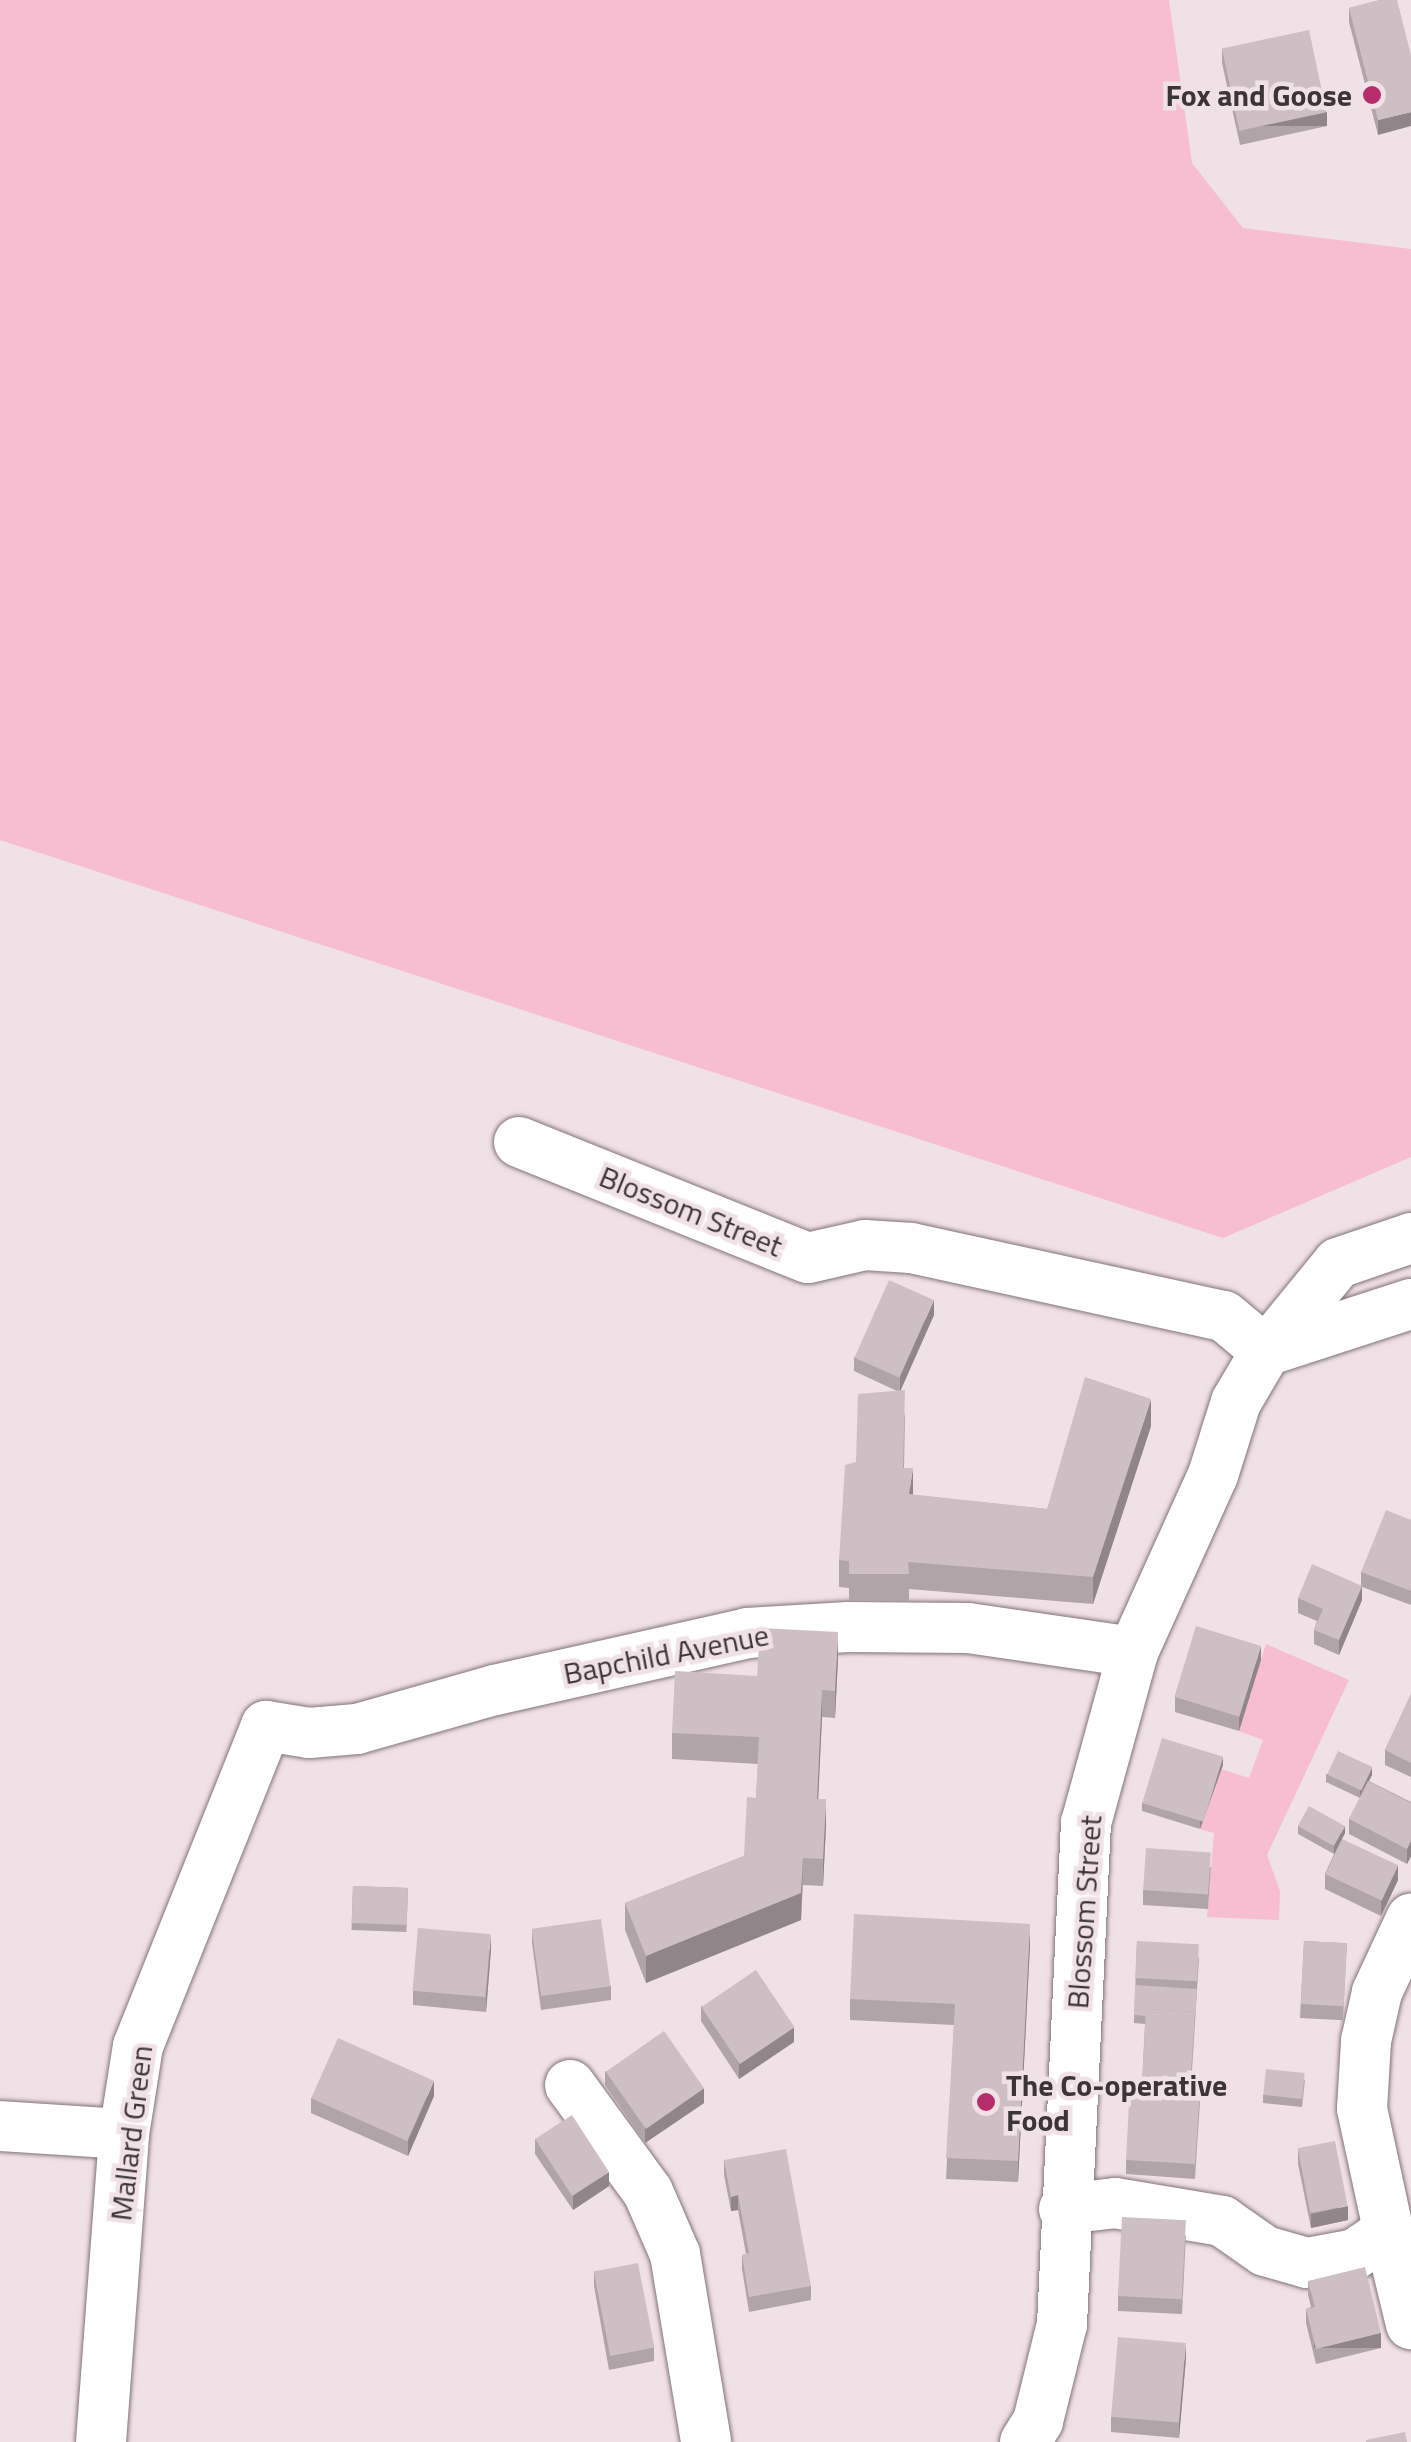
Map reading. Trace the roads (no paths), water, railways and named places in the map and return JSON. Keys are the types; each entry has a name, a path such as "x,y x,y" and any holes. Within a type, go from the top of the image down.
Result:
{"street":[{"name":"Blossom Street","path":"520,1142 808,1258 866,1245 911,1248 1224,1316 1266,1350"},
{"name":"Blossom Street","path":"1025,2442 1038,2421 1062,2324 1064,2209 1086,1822 1133,1652 1213,1475 1236,1402 1266,1350 1338,1263 1411,1238"},
{"path":"1266,1350 1411,1304"},
{"name":"Bapchild Avenue","path":"266,1726 309,1733 357,1729 495,1690 747,1633 848,1627 968,1628 1133,1652"},
{"name":"Mallard Green","path":"101,2442 124,2134 138,2046 266,1726"},
{"path":"1411,1919 1377,1992 1363,2080 1366,2138 1411,2324"},
{"path":"570,2085 648,2192 674,2254 706,2442"},
{"path":"0,2126 124,2134"},
{"path":"1064,2209 1115,2204 1222,2221 1265,2251 1307,2263 1355,2254 1388,2228"}],"place":[{"name":"Fox and Goose","path":"1372,95"},
{"name":"The Co-operative Food","path":"986,2102"}]}
